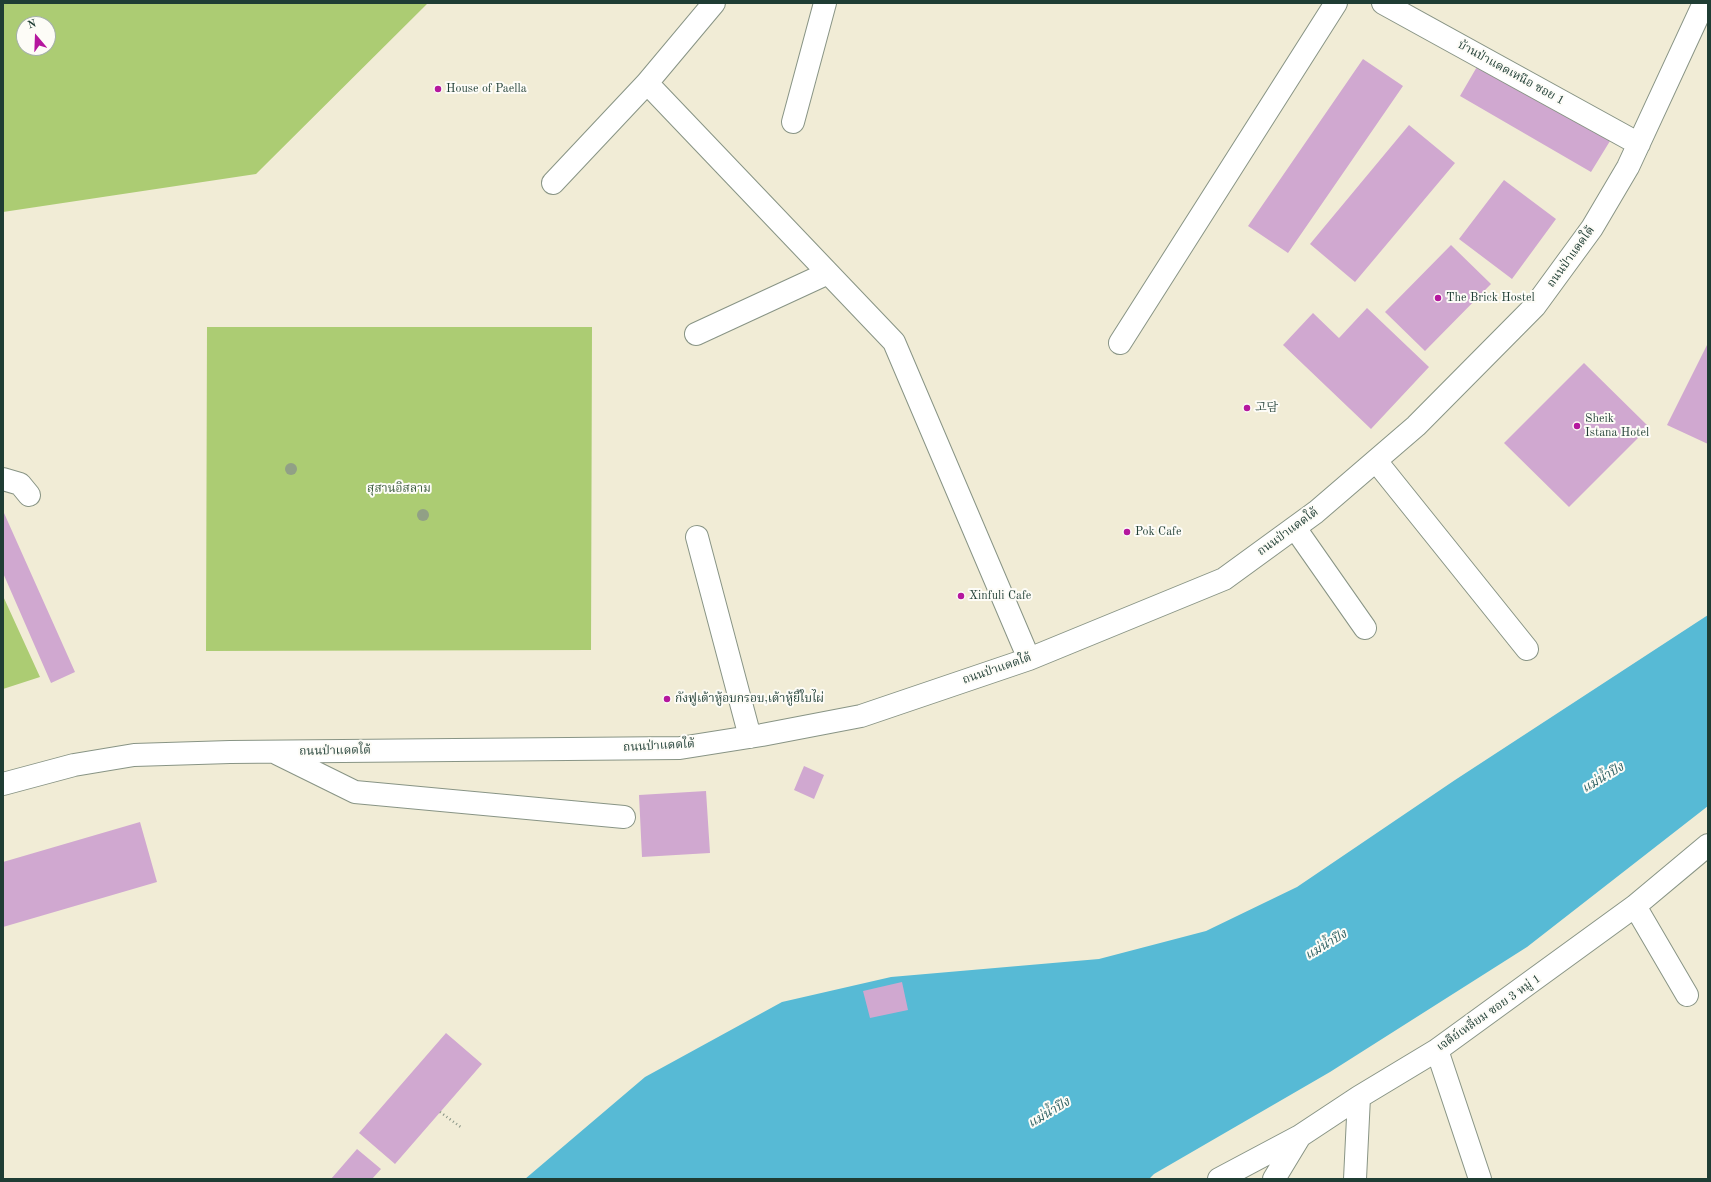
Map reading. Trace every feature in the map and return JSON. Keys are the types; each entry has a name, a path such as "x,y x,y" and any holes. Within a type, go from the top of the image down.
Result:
{"street":[{"path":"553,183 647,83 714,3"},
{"path":"793,122 825,3"},
{"path":"1120,343 1336,3"},
{"name":"บ้านป่าแดดเหนือ ซอย 1","path":"1383,3 1639,144"},
{"name":"ถนนป่าแดดใต้","path":"3,784 74,765 134,755 274,752 680,748 750,737 861,716 1029,659 1224,579 1316,512 1416,426 1535,306 1592,228 1628,167 1704,3"},
{"path":"647,83 894,342 1029,659"},
{"path":"696,334 828,274"},
{"path":"1376,461 1527,650"},
{"path":"3,479 20,484 29,495"},
{"path":"1295,528 1365,628"},
{"path":"697,537 750,737"},
{"path":"274,752 355,792 624,817"},
{"name":"เจดีย์เหลี่ยม ซอย 3 หมู่ 1","path":"1274,1179 1300,1136 1359,1097 1437,1050 1635,906 1708,845"},
{"path":"1635,906 1687,995"},
{"path":"1437,1050 1480,1179"},
{"path":"1355,1179 1359,1097"},
{"path":"1219,1179 1300,1136"}],"path":[{"path":"440,1112 462,1128"}],"green space":[{"path":"3,3 428,3 256,174 3,212"},
{"name":"สุสานอิสลาม","path":"207,327 592,327 591,650 206,651"},
{"path":"3,596 40,677 3,689"}],"water":[{"name":"แม่น้ำปิง","path":"1708,615 1708,806 1527,947 1330,1072 1154,1174 1149,1179 525,1179 645,1077 782,1002 891,977 1099,959 1206,931 1297,887 1455,780"}],"building":[{"path":"1363,59 1403,86 1288,253 1248,226"},
{"path":"1478,65 1610,141 1591,172 1460,96"},
{"path":"1409,125 1455,163 1355,282 1310,244"},
{"path":"1504,180 1556,219 1512,279 1459,239"},
{"name":"The Brick Hostel","path":"1451,245 1491,284 1425,351 1385,312"},
{"path":"1367,308 1429,367 1371,429 1283,345 1313,313 1339,338"},
{"path":"1708,343 1708,444 1667,425"},
{"path":"1584,363 1649,427 1569,507 1504,443"},
{"path":"4,513 75,672 51,683 3,573"},
{"path":"804,766 824,775 814,799 794,790"},
{"path":"706,791 710,853 642,857 639,795"},
{"path":"140,822 157,882 3,927 3,862"},
{"path":"902,982 908,1010 870,1018 863,991"},
{"path":"446,1033 482,1064 395,1164 359,1133"},
{"path":"357,1149 381,1169 372,1179 331,1179"}],"place":[{"name":"House of Paella","path":"438,89"},
{"name":"The Brick Hostel","path":"1438,298"},
{"name":"고담","path":"1247,408"},
{"name":"Sheik Istana Hotel","path":"1577,426"},
{"name":"Pok Cafe","path":"1127,532"},
{"name":"Xinfuli Cafe","path":"961,596"},
{"name":"กังฟูเต้าหู้อบกรอบ,เต้าหู้ยี้ใบไผ่","path":"667,699"}]}
